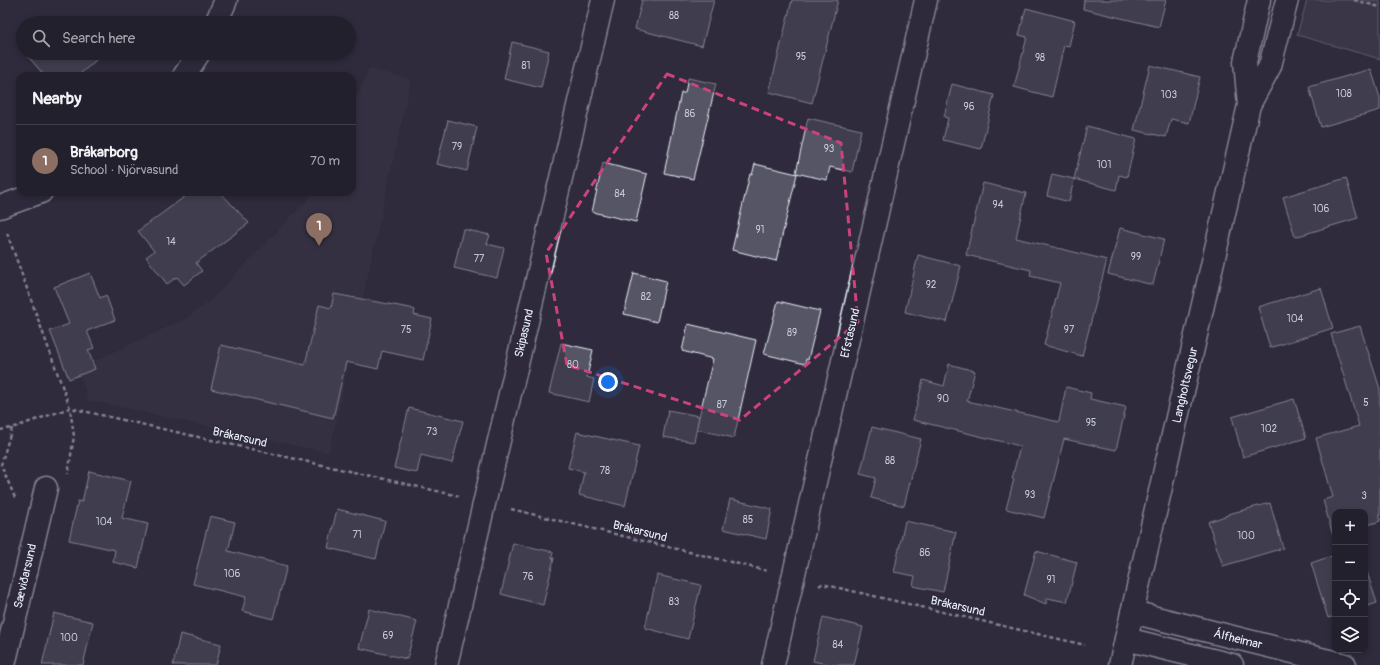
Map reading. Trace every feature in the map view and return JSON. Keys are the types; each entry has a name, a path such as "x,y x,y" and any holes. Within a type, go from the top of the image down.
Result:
{"street":[{"path":"219,16 226,0"},
{"name":"Skipasund","path":"446,665 603,0"},
{"name":"Efstasund","path":"773,665 926,0"},
{"name":"Langholtsvegur","path":"1249,105 1245,62 1259,0"},
{"name":"Langholtsvegur","path":"1120,665 1249,105 1270,66 1286,0"},
{"path":"187,72 194,60"},
{"path":"2,217 35,196"},
{"name":"Sæviðarsund","path":"4,665 46,488"},
{"name":"Álfheimar","path":"1132,612 1345,665"},
{"path":"1126,639 1232,665"}],"path":[{"path":"1354,0 1380,7"},
{"path":"2,217 70,408 74,436 68,474 46,488"},
{"path":"0,430 12,428 70,408"},
{"name":"Brákarsund","path":"70,408 459,496 461,502"},
{"path":"12,428 1,465 33,542"},
{"name":"Brákarsund","path":"507,508 768,570 770,576"},
{"name":"Brákarsund","path":"817,588 822,584 1085,645"}],"highlighted area":[{"path":"667,74 841,143 858,322 740,420 567,365 546,253"}],"shaded area":[{"path":"1307,0 1380,0 1380,59 1297,35"},
{"path":"369,69 411,79 329,453 88,400 80,375 95,369 92,362 187,318 211,300 311,196 356,196 356,99"}],"building":[{"path":"642,0 714,0 702,46 635,29"},
{"path":"792,0 838,0 812,103 769,92"},
{"path":"1084,0 1166,0 1159,27 1083,9"},
{"path":"1026,8 1075,21 1069,46 1064,45 1052,97 1014,87 1027,37 1019,35"},
{"path":"512,42 549,51 541,88 504,79"},
{"path":"31,60 96,60 83,72 42,72"},
{"path":"1150,65 1200,77 1189,123 1171,119 1166,137 1134,130"},
{"path":"1371,69 1380,98 1380,110 1321,127 1309,87"},
{"path":"688,78 716,84 693,179 664,173 681,93 685,93"},
{"path":"952,84 994,95 981,149 943,140 948,118 944,117"},
{"path":"808,118 861,130 852,172 830,167 827,180 796,173"},
{"path":"448,120 477,127 467,171 437,164"},
{"path":"1087,126 1136,139 1127,177 1119,175 1116,190 1074,179"},
{"path":"603,163 647,174 636,222 592,212"},
{"path":"755,164 797,174 776,261 732,250 750,174 752,175"},
{"path":"1052,174 1074,179 1069,202 1047,196"},
{"path":"1346,178 1358,218 1295,237 1283,197"},
{"path":"983,183 1026,193 1016,238 1107,260 1082,356 1044,345 1060,283 1030,276 1031,270 966,255"},
{"path":"186,196 224,196 249,223 196,263 202,271 184,285 177,277 167,284 146,257 154,251 138,231"},
{"path":"1120,228 1164,239 1153,285 1108,274"},
{"path":"463,229 490,235 487,244 504,248 497,278 454,268"},
{"path":"918,255 961,266 947,322 905,312"},
{"path":"90,273 100,298 106,295 115,320 87,331 94,348 88,350 95,369 69,379 50,331 69,324 54,287"},
{"path":"634,273 666,281 657,322 624,314"},
{"path":"1321,288 1333,328 1270,348 1258,307"},
{"path":"334,294 410,308 415,310 414,315 432,319 423,360 382,351 378,369 346,362 333,418 211,389 221,345 305,365 319,305 331,308"},
{"path":"778,301 820,311 808,360 806,359 805,364 764,354"},
{"path":"688,324 756,340 734,438 696,429 713,359 682,351"},
{"path":"1360,326 1380,389 1380,521 1368,525 1368,509 1332,509 1332,532 1323,500 1333,497 1316,438 1359,426 1331,334"},
{"path":"561,343 593,350 587,377 594,379 589,402 549,393"},
{"path":"949,364 975,371 967,401 1059,422 1066,387 1091,393 1090,399 1126,407 1116,450 1064,439 1044,518 1006,509 1014,479 1012,479 1020,446 913,420 923,380 944,386"},
{"path":"1294,399 1306,438 1243,457 1232,417"},
{"path":"409,408 463,421 452,463 421,455 417,473 394,468"},
{"path":"668,410 699,416 694,442 663,437"},
{"path":"872,427 921,439 904,506 871,498 876,478 860,474"},
{"path":"577,432 639,446 625,506 579,495 584,472 568,468"},
{"path":"89,471 131,481 122,518 148,524 138,568 113,562 115,550 69,540 78,501 82,502"},
{"path":"730,499 772,509 766,539 723,529"},
{"path":"1270,503 1283,548 1223,566 1208,522 1228,514"},
{"path":"337,509 385,521 376,559 328,548"},
{"path":"210,516 235,522 228,551 287,566 273,619 242,611 246,597 193,584"},
{"path":"905,521 956,532 943,592 913,586 915,576 894,572"},
{"path":"513,543 553,552 552,558 554,558 543,605 501,594"},
{"path":"1036,551 1077,562 1067,602 1047,598 1046,604 1024,595"},
{"path":"1332,556 1332,617 1328,618 1311,563"},
{"path":"657,575 701,585 688,639 645,628"},
{"path":"1368,575 1377,603 1368,606"},
{"path":"369,609 417,621 407,659 359,648"},
{"path":"54,613 93,622 83,665 42,665"},
{"path":"823,617 863,627 854,665 831,665 813,661"},
{"path":"180,634 221,644 216,665 173,665"}],"place":[{"name":"Brákarborg","path":"319,246"}]}
